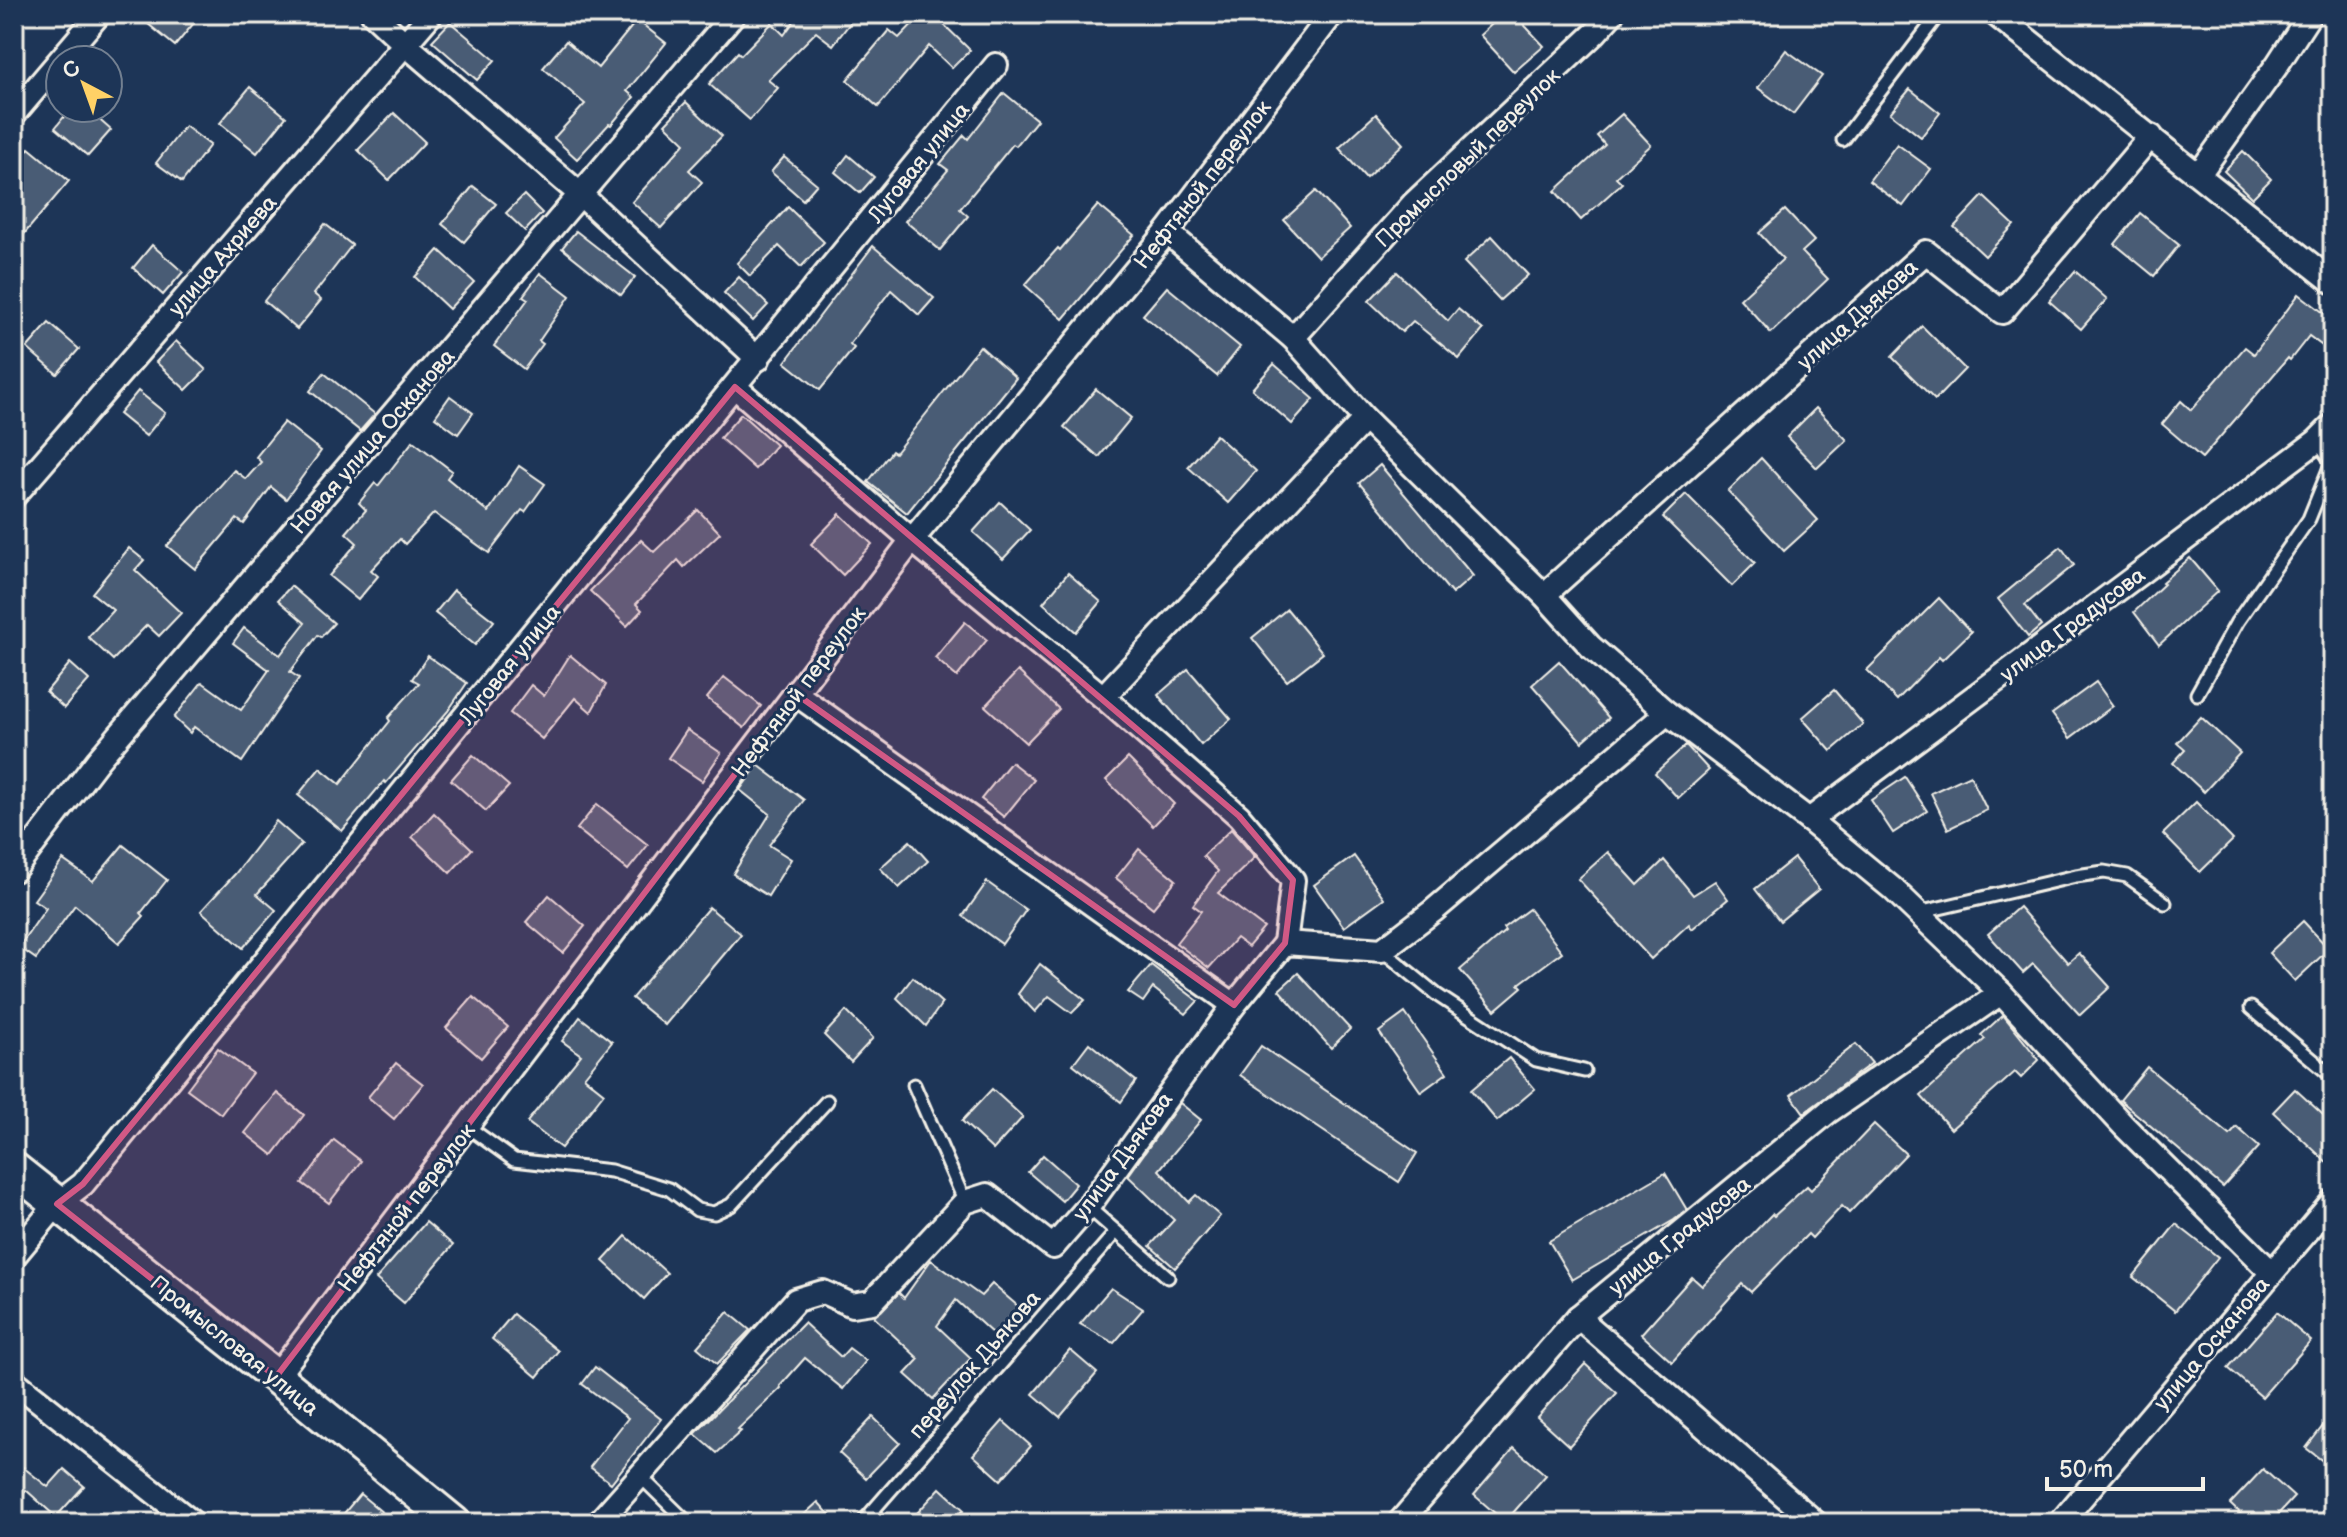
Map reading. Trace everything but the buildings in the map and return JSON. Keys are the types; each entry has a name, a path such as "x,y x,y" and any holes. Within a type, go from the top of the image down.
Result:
{"street":[{"path":"14,114 99,14"},
{"path":"373,14 581,195 758,359"},
{"name":"улица Ахриева","path":"14,496 431,14"},
{"name":"Новая улица Осканова","path":"14,870 98,760 734,14"},
{"name":"Нефтяной переулок","path":"276,1377 912,540 1167,232 1332,14"},
{"name":"Промысловый переулок","path":"1293,338 1413,204 1612,14"},
{"path":"1995,14 2333,282"},
{"path":"2199,174 2310,14"},
{"name":"Луговая улица","path":"14,1256 57,1204 83,1184 996,65"},
{"name":"улица Дьякова","path":"1544,595 1926,252 2002,312 2151,136"},
{"path":"1167,232 1293,338 1365,419 1544,595 1590,646 1667,713 1809,820 1893,889 2001,993 2124,1126 2271,1272"},
{"path":"735,387 912,540 1103,697 1239,816 1293,880 1285,943 1382,950 1433,911 1667,713"},
{"path":"1103,697 1365,419"},
{"name":"улица Градусова","path":"1809,820 2325,433"},
{"path":"796,694 1234,1005"},
{"name":"улица Дьякова","path":"965,1202 987,1195 1053,1247 1088,1207 1234,1005 1285,943"},
{"name":"улица Градусова","path":"1399,1523 1578,1317 1828,1112 2001,993"},
{"name":"Промысловая улица","path":"14,1169 454,1523"},
{"name":"улица Осканова","path":"2060,1523 2333,1201"},
{"path":"598,1523 796,1300 823,1292 852,1305 872,1302 965,1202"},
{"path":"1578,1317 1816,1523"},
{"path":"14,1381 193,1523"}],"lane":[{"path":"1843,140 1939,14"},
{"path":"2197,694 2237,622 2309,519 2332,462 2325,433"},
{"path":"1917,913 2104,872 2127,876 2165,903"},
{"path":"1382,950 1437,995 1536,1060 1584,1071"},
{"path":"2251,1008 2333,1077"},
{"path":"914,1085 965,1202"},
{"path":"468,1127 514,1160 611,1171 669,1189 697,1210 714,1213 731,1205 827,1101"},
{"path":"1088,1207 1168,1277"},
{"name":"переулок Дьякова","path":"862,1523 1116,1232"},
{"path":"640,1476 688,1523"}],"highlighted area":[{"path":"735,387 1239,816 1293,880 1285,943 1234,1005 796,694 276,1377 57,1204 83,1184"}]}
